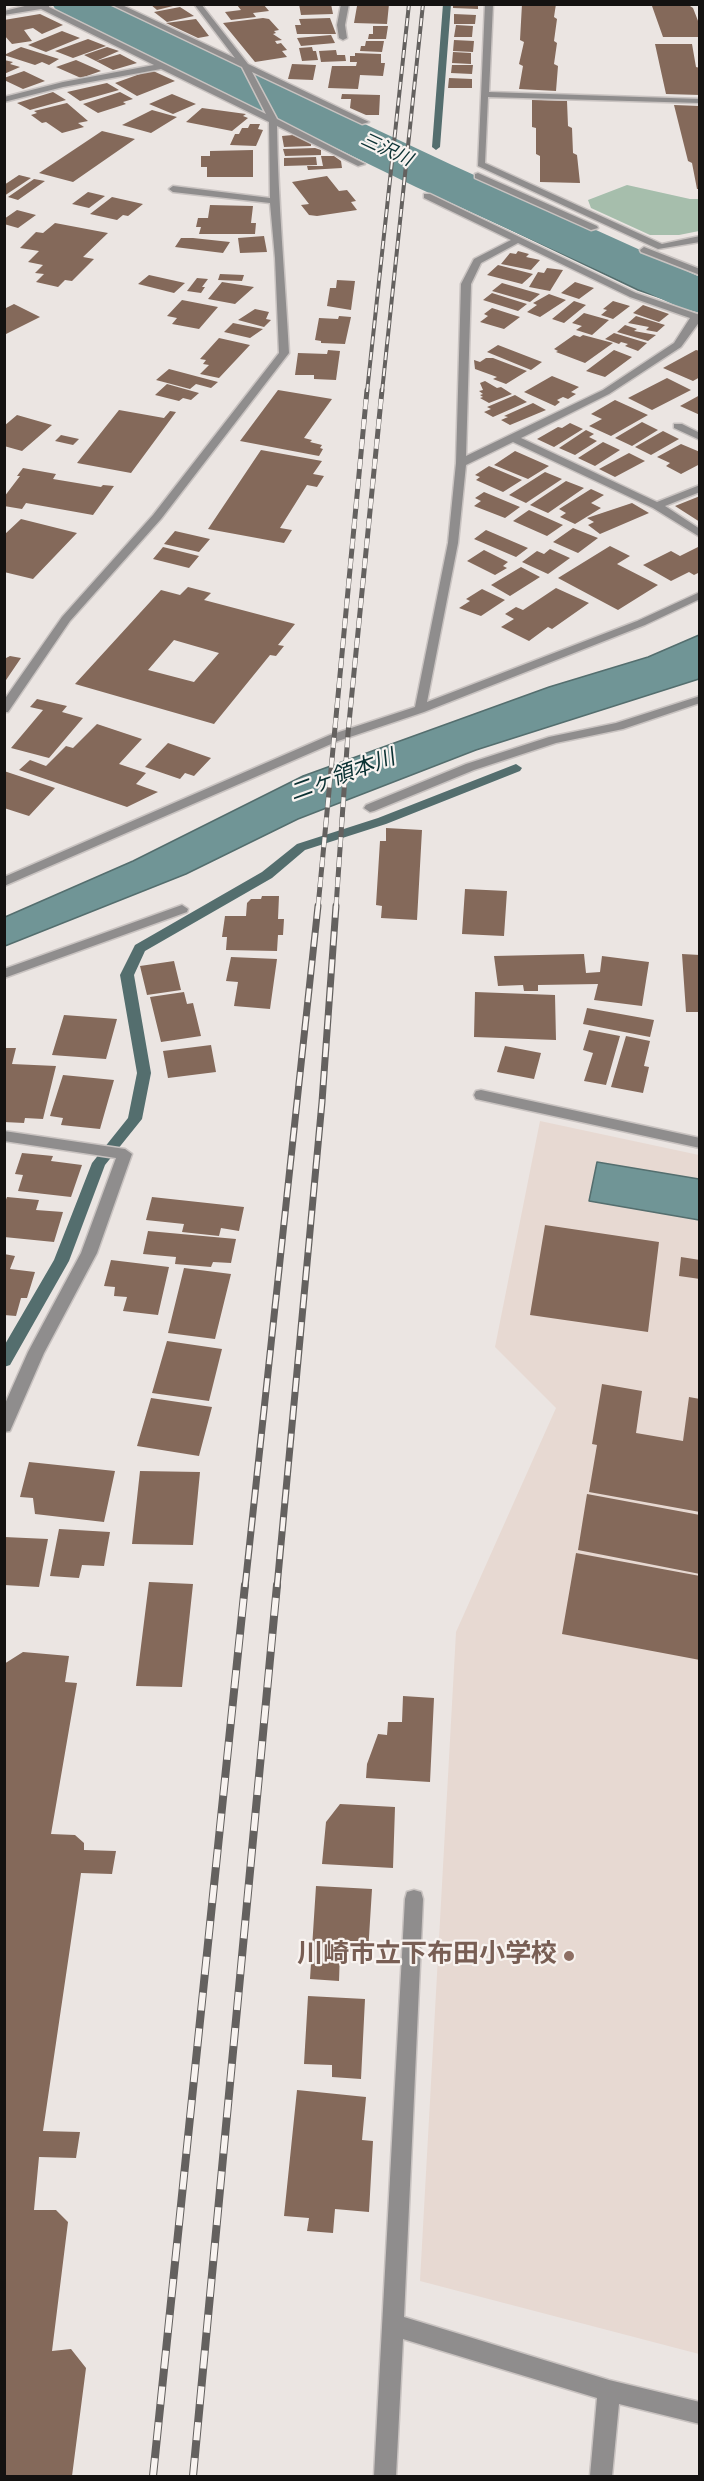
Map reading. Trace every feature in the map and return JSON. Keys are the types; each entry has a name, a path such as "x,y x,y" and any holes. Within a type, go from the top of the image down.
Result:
{"street":[{"path":"4,14 54,4"},
{"path":"113,4 365,122"},
{"path":"4,709 66,619 157,517 284,353 280,258 273,201 273,120 245,66 197,4"},
{"path":"343,38 341,25 345,4"},
{"path":"489,4 481,164 661,247 699,239"},
{"path":"38,6 361,164"},
{"path":"4,100 48,87 70,85 164,66"},
{"path":"484,94 699,101"},
{"path":"478,176 699,272"},
{"path":"173,189 273,201"},
{"path":"427,196 516,241 633,295 697,317 678,345 606,392 461,463"},
{"path":"420,709 453,543 461,463 466,284 477,261 516,241"},
{"path":"678,426 699,437"},
{"path":"513,438 657,506 699,534"},
{"path":"657,506 699,488"},
{"path":"4,882 334,738 420,709 641,623 699,595"},
{"path":"370,808 470,767 542,743 619,726 699,699"},
{"path":"4,974 182,909"},
{"path":"481,1095 699,1143"},
{"path":"4,1136 125,1154 89,1253 36,1352 4,1426"},
{"path":"385,2476 414,1899"},
{"path":"393,2325 609,2391 699,2413"},
{"path":"601,2476 609,2391"}],"shaded area":[{"name":"川崎市立下布田小学校","path":"540,1121 699,1155 699,2354 420,2281 456,1632 556,1408 495,1347"}],"green space":[{"path":"627,185 699,199 699,231 679,235 650,235 591,208 588,200"}],"water":[{"path":"426,159 635,257 699,283 699,311 638,290 418,185"},
{"name":"二ヶ領本川","path":"699,635 699,679 476,750 298,819 186,874 5,946 5,917 133,861 303,776 549,687 648,657"},
{"path":"597,1162 699,1179 699,1220 589,1201"}],"building":[{"path":"150,4 177,4 177,5 157,10"},
{"path":"299,4 331,4 333,14 301,15"},
{"path":"389,4 387,24 354,23 357,6"},
{"path":"453,4 478,4 478,9 453,8"},
{"path":"522,4 556,4 554,17 557,19 554,41 557,43 554,64 558,66 556,91 519,89 523,66 519,64 524,42 520,40"},
{"path":"667,4 687,4 693,8 700,26 700,37 663,37 652,6 669,6"},
{"path":"237,5 264,5 269,11 253,13 256,17 231,20 225,12 241,10"},
{"path":"180,7 194,16 167,22 154,12"},
{"path":"40,14 63,25 42,34 33,28 24,30 32,41 12,44 4,35 4,20"},
{"path":"454,14 476,15 475,24 454,24"},
{"path":"330,18 336,34 297,34 295,25 301,25 299,19"},
{"path":"196,19 209,36 198,38 166,23"},
{"path":"269,19 279,30 274,31 276,33 273,34 282,40 275,41 277,44 281,43 287,50 282,51 287,57 255,62 223,23"},
{"path":"456,25 473,26 472,37 454,37"},
{"path":"373,26 388,26 386,39 368,39 369,34 373,34"},
{"path":"62,31 80,38 46,52 28,45"},
{"path":"331,35 335,43 301,46 297,38"},
{"path":"88,39 106,46 73,58 55,51"},
{"path":"454,40 474,41 473,52 453,51"},
{"path":"366,41 384,41 382,52 360,51"},
{"path":"655,44 692,44 696,67 700,68 700,95 666,94"},
{"path":"21,47 59,59 49,65 42,62 35,65 4,55"},
{"path":"107,47 119,51 96,61 84,55"},
{"path":"312,47 313,51 316,51 318,60 302,61 299,48"},
{"path":"336,50 337,55 345,55 346,61 321,62 319,51"},
{"path":"453,52 471,53 471,64 452,63"},
{"path":"355,53 381,54 381,63 385,63 383,76 360,75 358,89 328,88 332,66 356,66 357,62 350,62 350,56 355,56"},
{"path":"120,54 137,63 113,70 96,61"},
{"path":"4,60 13,62 10,64 20,67 4,74"},
{"path":"76,60 101,71 81,78 56,67"},
{"path":"292,64 316,65 313,80 288,79"},
{"path":"452,65 473,65 472,74 451,73"},
{"path":"151,70 175,81 137,96 115,83"},
{"path":"24,71 45,81 23,89 4,80 4,78"},
{"path":"449,78 472,79 472,88 448,88"},
{"path":"107,83 119,90 80,101 67,92"},
{"path":"53,92 66,100 30,110 17,103"},
{"path":"120,92 133,99 123,102 126,104 98,113 83,104"},
{"path":"172,94 196,104 173,114 149,104"},
{"path":"342,94 380,95 379,115 366,115 350,108 351,99 341,99"},
{"path":"532,100 567,101 568,126 572,128 573,153 577,155 580,183 540,182 540,156 536,154 536,128 532,127"},
{"path":"67,103 88,121 78,123 84,127 62,133 31,115 37,113 34,111"},
{"path":"674,105 700,106 700,189 697,189 692,163 688,161"},
{"path":"202,108 246,114 243,116 248,118 232,131 186,122"},
{"path":"152,110 177,117 151,133 122,125"},
{"path":"250,124 260,124 258,129 263,130 256,146 230,145 235,134 239,134 242,128 248,128"},
{"path":"102,131 135,139 73,182 39,173"},
{"path":"293,135 311,143 311,146 284,147 282,136"},
{"path":"315,148 321,150 321,155 285,156 283,149"},
{"path":"253,150 253,177 207,177 207,167 201,167 201,156 210,156 210,151"},
{"path":"321,156 334,156 341,161 342,168 308,170 307,166 323,166"},
{"path":"316,157 317,165 284,166 284,158"},
{"path":"19,175 31,178 4,196 4,185"},
{"path":"327,176 339,191 347,190 356,201 351,202 357,210 317,216 309,215 301,205 309,204 292,182"},
{"path":"34,179 45,181 18,200 8,197"},
{"path":"88,192 105,196 89,208 72,204"},
{"path":"112,197 143,204 128,216 123,215 117,220 90,214"},
{"path":"210,205 253,206 251,223 256,223 255,234 199,234 201,227 196,227 198,218 208,218"},
{"path":"17,210 36,215 18,228 4,224 4,219"},
{"path":"55,223 108,233 83,257 94,259 72,281 65,280 58,287 36,282 44,274 35,273 43,265 28,262 39,251 20,248 36,232 43,233"},
{"path":"264,236 267,252 240,253 238,238"},
{"path":"181,238 230,242 223,253 175,247"},
{"path":"518,251 529,254 526,257 540,260 531,270 501,264 510,253 516,254"},
{"path":"498,265 533,274 522,284 487,275"},
{"path":"547,268 563,270 550,291 529,287 538,272 544,273"},
{"path":"220,274 244,275 242,281 218,280"},
{"path":"149,275 185,283 174,293 138,284"},
{"path":"197,278 208,279 201,293 187,291"},
{"path":"337,280 355,281 351,310 327,306 330,288 336,288"},
{"path":"222,282 254,287 235,304 208,299"},
{"path":"575,282 594,288 579,299 561,293"},
{"path":"502,283 540,294 530,302 492,291"},
{"path":"492,293 527,304 518,311 483,300"},
{"path":"549,294 566,300 540,317 527,312 537,305 533,303"},
{"path":"182,300 218,307 199,329 172,324 177,318 167,316"},
{"path":"574,301 586,305 564,323 552,319"},
{"path":"613,301 630,306 613,319 601,315 607,310 603,309"},
{"path":"14,304 40,317 4,335 4,309"},
{"path":"643,305 669,314 659,322 633,313"},
{"path":"492,308 520,317 504,329 480,322 488,316 484,314"},
{"path":"255,309 269,312 266,319 271,320 264,327 238,320"},
{"path":"584,313 609,320 592,335 576,330 582,326 572,323"},
{"path":"339,316 351,317 345,344 321,343 315,340 319,318 338,319"},
{"path":"636,316 665,325 657,332 646,330 649,327 628,323"},
{"path":"233,323 263,329 250,338 224,332"},
{"path":"625,325 637,329 634,331 656,335 648,341 617,332"},
{"path":"614,333 647,343 638,351 625,346 628,344 621,342 619,344 605,339"},
{"path":"574,335 580,337 583,335 613,343 585,363 556,352 558,351 554,349"},
{"path":"219,338 250,345 219,378 200,374 209,365 203,364 206,360 200,359"},
{"path":"498,345 542,362 531,370 487,352"},
{"path":"328,350 340,351 336,380 314,379 314,375 295,375 298,353 327,354"},
{"path":"614,350 632,357 605,377 586,371"},
{"path":"696,350 700,351 700,377 693,381 663,368"},
{"path":"486,358 493,358 527,371 506,384 493,379 497,377 475,369 474,360 480,362"},
{"path":"169,369 218,382 211,388 196,384 190,389 156,380"},
{"path":"552,376 579,387 571,392 576,394 568,399 563,397 557,400 560,402 555,406 524,392"},
{"path":"667,378 691,390 652,410 628,398"},
{"path":"485,381 512,394 489,403 480,398 483,394 479,391 483,390 480,383"},
{"path":"167,384 199,393 191,400 183,398 179,401 155,395"},
{"path":"278,390 332,399 304,438 322,445 320,448 323,449 319,456 240,441"},
{"path":"515,395 527,402 493,417 484,412 491,409 487,407"},
{"path":"700,395 700,415 680,406"},
{"path":"615,400 648,415 611,436 589,426 602,419 591,414"},
{"path":"533,403 546,410 510,425 501,420 508,417 504,416"},
{"path":"119,410 164,418 170,411 176,412 131,473 77,463"},
{"path":"17,415 52,425 22,451 4,446 4,426"},
{"path":"642,422 658,430 632,446 615,438"},
{"path":"570,423 583,429 554,447 537,439 558,427 562,428"},
{"path":"586,430 594,434 589,437 597,441 575,455 559,448"},
{"path":"663,431 679,439 651,455 635,447"},
{"path":"61,435 79,439 73,445 55,441"},
{"path":"603,442 620,450 595,466 578,458"},
{"path":"681,444 700,452 700,464 681,474 666,466 670,463 657,457"},
{"path":"261,450 322,461 313,474 324,476 317,487 307,485 280,528 292,530 284,543 208,529"},
{"path":"515,451 549,466 528,479 494,465"},
{"path":"629,453 645,461 615,477 599,469"},
{"path":"489,466 522,480 503,492 476,480 480,477 475,475"},
{"path":"23,468 56,474 53,479 101,487 103,485 114,486 93,515 26,503 22,509 4,506 4,497 20,476 17,476"},
{"path":"545,472 562,479 526,503 509,495"},
{"path":"566,481 584,488 548,513 530,505"},
{"path":"591,489 604,495 591,503 601,508 575,524 560,517 566,513 559,509"},
{"path":"484,492 520,507 505,518 474,506 481,501 475,498"},
{"path":"700,496 700,522 675,506"},
{"path":"632,503 649,513 600,534 588,525 594,522 587,518"},
{"path":"529,510 563,525 547,536 513,521"},
{"path":"21,519 77,533 33,579 4,572 4,535"},
{"path":"573,528 598,538 578,553 553,542"},
{"path":"486,530 528,548 516,557 474,539"},
{"path":"175,531 210,539 199,552 164,544"},
{"path":"610,546 630,556 617,564 658,585 618,610 558,578"},
{"path":"700,546 700,572 694,575 689,572 671,581 643,565 671,551 680,556"},
{"path":"163,547 199,556 189,568 153,559"},
{"path":"550,549 570,558 548,574 522,562 537,551 544,554"},
{"path":"484,550 508,562 503,566 507,568 495,575 467,561"},
{"path":"521,567 540,577 510,596 491,585"},
{"path":"188,587 211,593 204,600 295,624 278,645 284,646 276,656 270,655 214,724 75,684 161,590 180,595","holes":["174,640 219,653 194,682 148,670"]},
{"path":"556,588 589,603 552,629 548,627 529,641 501,627 514,619 505,614 516,607 523,610"},
{"path":"482,589 505,600 481,616 459,608 470,601 466,599"},
{"path":"10,656 21,658 4,683 4,659"},
{"path":"37,699 67,706 62,712 83,718 49,758 11,748 43,710 30,707"},
{"path":"97,724 142,739 119,764 146,773 136,784 158,792 127,807 19,770 30,760 46,766 66,746 73,748"},
{"path":"168,743 211,758 194,776 185,773 180,779 145,767"},
{"path":"4,771 55,788 29,816 4,808"},
{"path":"386,828 422,830 417,920 381,918 382,906 376,905 380,841 386,841"},
{"path":"465,889 507,891 504,936 462,934"},
{"path":"262,896 279,896 278,919 284,919 283,935 278,935 277,951 226,950 227,937 222,937 225,916 246,916 247,903 251,899 261,899"},
{"path":"584,954 586,973 600,972 602,956 649,962 642,1006 594,1000 598,984 538,985 538,991 524,991 523,985 498,986 494,956"},
{"path":"682,954 700,955 700,1012 686,1012"},
{"path":"231,957 277,959 270,1009 234,1006 238,982 226,981"},
{"path":"174,961 181,990 147,995 140,966"},
{"path":"184,992 187,1004 193,1003 201,1036 161,1042 150,997"},
{"path":"475,992 555,995 556,1040 474,1037"},
{"path":"587,1008 654,1020 650,1037 583,1024"},
{"path":"64,1015 117,1019 106,1059 52,1055"},
{"path":"589,1030 620,1036 606,1085 584,1081 593,1053 583,1050"},
{"path":"626,1036 650,1041 644,1066 649,1067 643,1093 611,1087"},
{"path":"211,1045 216,1072 168,1078 163,1051"},
{"path":"505,1046 541,1053 534,1079 497,1072"},
{"path":"4,1048 16,1048 12,1064 56,1066 43,1119 25,1118 24,1123 4,1122"},
{"path":"63,1075 114,1080 100,1129 61,1125 63,1118 50,1116"},
{"path":"22,1153 53,1156 51,1161 82,1165 71,1197 18,1191 23,1175 15,1174"},
{"path":"7,1197 39,1200 36,1210 63,1212 54,1242 4,1237 4,1205"},
{"path":"152,1197 244,1207 239,1231 221,1228 219,1236 182,1232 184,1224 146,1220"},
{"path":"545,1225 659,1242 648,1332 530,1315"},
{"path":"148,1231 236,1239 231,1263 213,1262 211,1267 175,1264 176,1257 143,1254"},
{"path":"4,1254 15,1256 10,1269 35,1272 27,1298 21,1298 16,1316 4,1315"},
{"path":"681,1257 700,1260 700,1279 679,1276"},
{"path":"111,1260 169,1267 158,1315 123,1311 127,1297 114,1296 115,1287 104,1286"},
{"path":"184,1268 231,1274 215,1339 168,1333"},
{"path":"167,1341 222,1349 209,1401 152,1393"},
{"path":"602,1384 642,1391 636,1433 683,1441 689,1397 700,1399 700,1512 589,1492 597,1445 592,1444"},
{"path":"151,1398 212,1407 199,1456 137,1446"},
{"path":"29,1462 115,1471 104,1522 35,1514 33,1498 20,1497"},
{"path":"140,1471 200,1472 193,1545 132,1544"},
{"path":"587,1494 700,1515 700,1574 578,1550"},
{"path":"59,1529 110,1532 104,1566 82,1565 79,1578 50,1576"},
{"path":"4,1537 48,1539 39,1587 4,1585"},
{"path":"576,1553 700,1576 700,1660 562,1634"},
{"path":"149,1582 193,1584 182,1687 136,1686"},
{"path":"23,1652 69,1656 65,1682 77,1683 51,1834 75,1835 84,1843 84,1850 116,1851 112,1874 81,1873 43,2131 80,2132 76,2158 39,2157 34,2210 56,2210 68,2222 52,2351 71,2349 86,2368 72,2476 4,2476 4,1664"},
{"path":"403,1696 434,1698 430,1782 366,1778 367,1764 378,1734 387,1735 388,1722 402,1722"},
{"path":"340,1804 395,1807 393,1868 322,1864 326,1822"},
{"path":"316,1886 372,1889 368,1953 340,1951 339,1981 310,1979"},
{"path":"308,1996 365,1999 361,2079 332,2077 332,2065 304,2064"},
{"path":"297,2090 366,2097 362,2140 373,2141 369,2212 335,2209 333,2233 307,2231 309,2218 284,2216"}],"waterway":[{"name":"三沢川","path":"73,4 434,176 700,297"},
{"path":"436,147 447,4"},
{"path":"4,1361 61,1261 99,1163 135,1119 144,1073 127,975 140,948 267,875 301,847 382,821 516,768"}],"railway":[{"path":"367,392 409,4"},
{"path":"382,392 423,4"},
{"path":"318,907 367,390"},
{"path":"336,907 348,733 382,390"},
{"path":"245,1587 318,906"},
{"path":"277,1587 322,1102 336,906"},
{"path":"153,2476 245,1585"},
{"path":"193,2476 277,1585"}],"place":[{"name":"川崎市立下布田小学校","path":"569,1956"}]}
